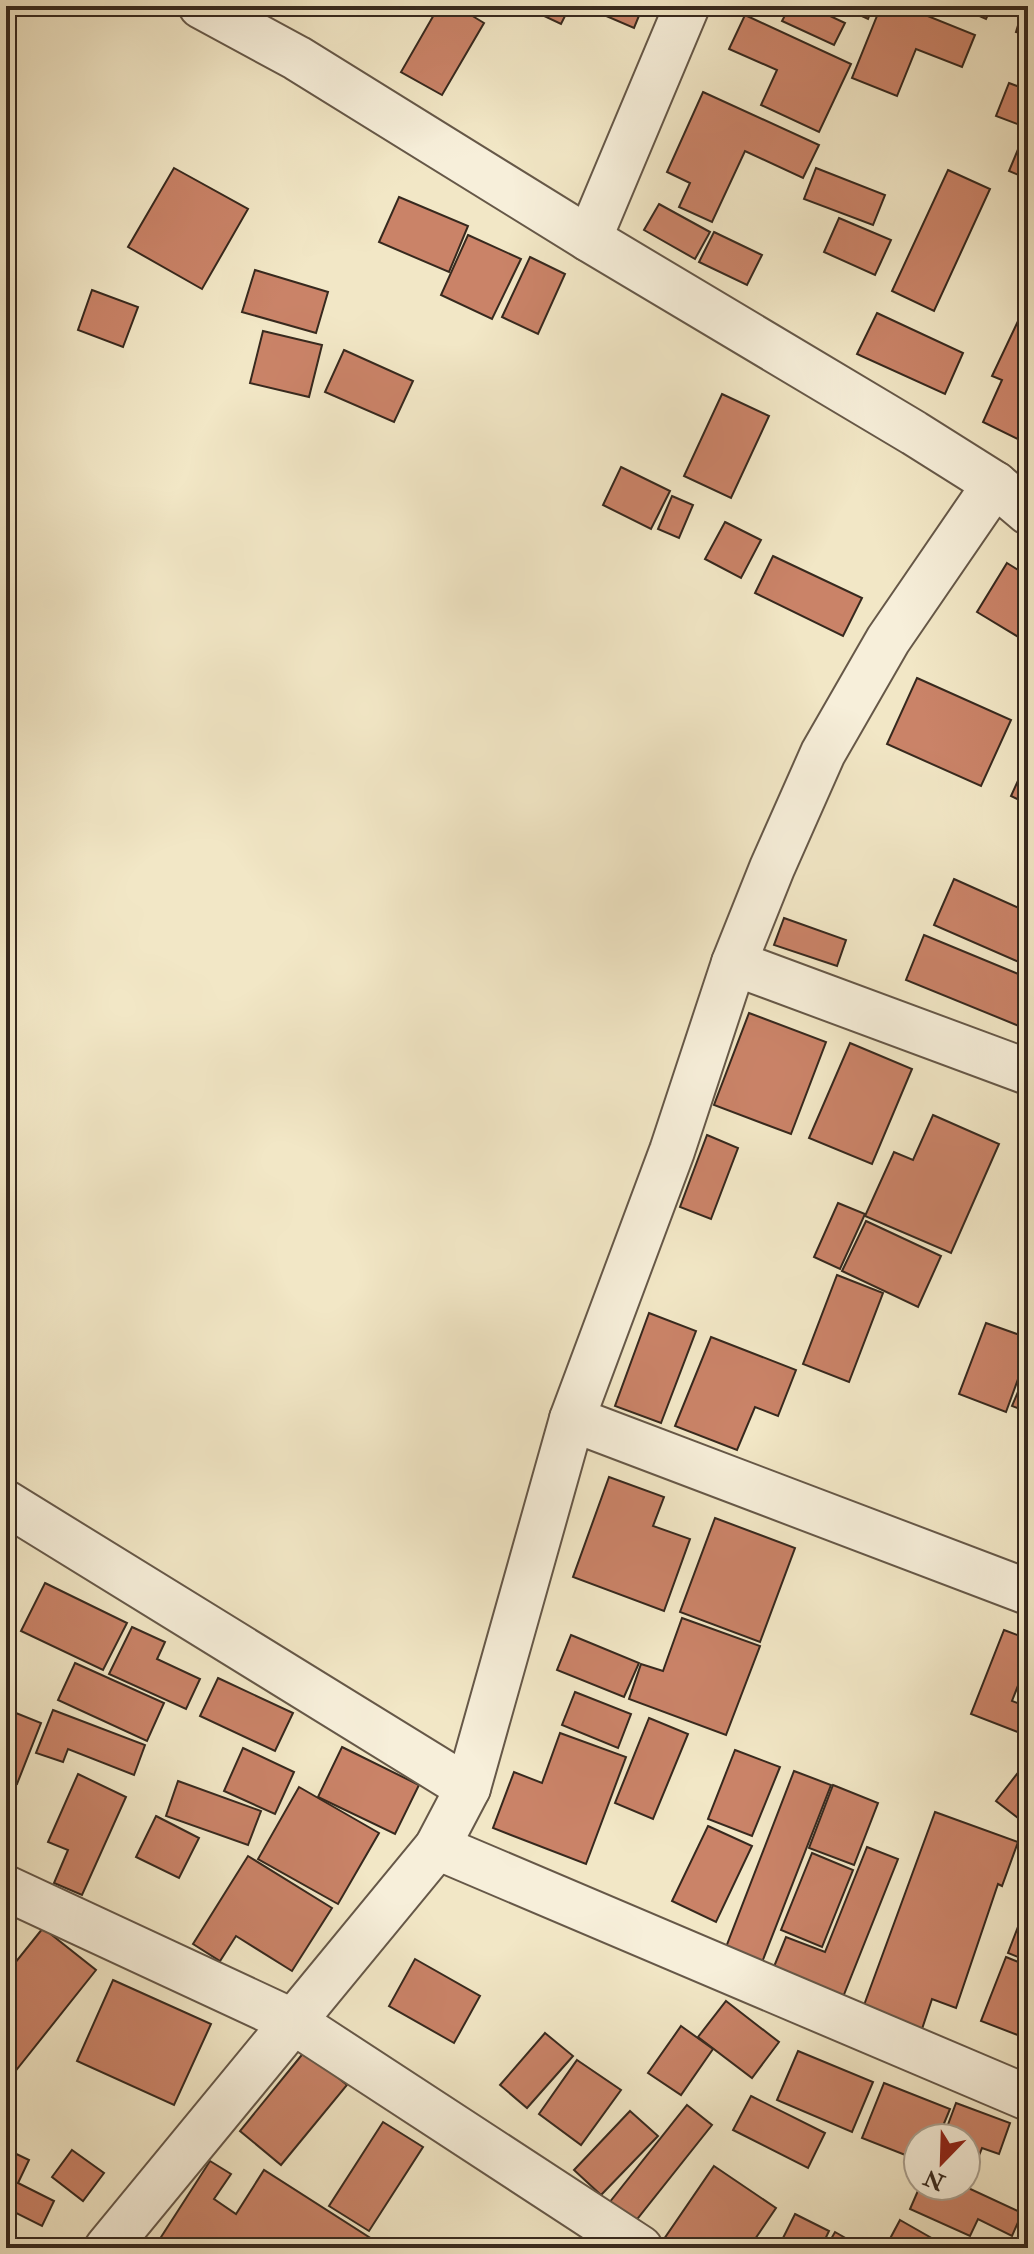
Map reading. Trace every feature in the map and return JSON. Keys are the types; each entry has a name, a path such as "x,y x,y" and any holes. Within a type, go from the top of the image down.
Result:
{"street":[{"path":"201,6 297,58 995,484 1028,512"},
{"path":"589,239 687,6"},
{"path":"107,2248 437,1847 468,1788 572,1419 672,1151 734,963 823,753 888,640 995,484"},
{"path":"734,963 1028,1072"},
{"path":"572,1419 1028,1592"},
{"path":"6,1503 468,1788"},
{"path":"437,1847 1028,2098"},
{"path":"6,1888 294,2022 640,2248"}],"building":[{"path":"439,6 456,6 484,23 442,95 401,72"},
{"path":"523,6 570,6 561,24"},
{"path":"583,6 643,6 634,28"},
{"path":"790,6 809,6 845,23 834,45 782,21"},
{"path":"840,6 873,6 868,19"},
{"path":"881,6 903,6 975,35 962,67 916,49 897,96 852,78"},
{"path":"957,6 992,6 986,19"},
{"path":"1024,6 1028,6 1028,35 1016,32"},
{"path":"745,15 851,64 819,132 761,105 777,70 729,49"},
{"path":"1009,83 1028,90 1028,128 996,116"},
{"path":"703,92 819,145 803,178 745,151 712,222 679,207 690,183 667,172"},
{"path":"1024,135 1028,137 1028,179 1009,171"},
{"path":"174,168 248,209 202,289 128,247"},
{"path":"816,168 885,195 873,225 804,199"},
{"path":"948,170 990,189 934,311 892,291"},
{"path":"399,197 468,226 449,272 379,242"},
{"path":"659,204 710,232 695,259 644,230"},
{"path":"839,218 891,240 875,275 824,252"},
{"path":"714,232 762,255 747,285 699,262"},
{"path":"468,235 521,259 492,319 441,295"},
{"path":"530,257 565,274 538,334 502,317"},
{"path":"255,270 328,292 316,333 242,312"},
{"path":"92,290 138,307 123,347 78,330"},
{"path":"877,313 963,353 945,394 857,354"},
{"path":"1019,319 1028,323 1028,444 983,422 1002,380 992,376"},
{"path":"263,331 322,345 309,397 250,383"},
{"path":"344,350 413,381 394,422 325,392"},
{"path":"722,394 769,416 731,498 684,476"},
{"path":"621,467 670,491 651,529 603,505"},
{"path":"672,496 693,505 679,538 658,529"},
{"path":"725,522 761,540 741,578 705,559"},
{"path":"773,556 862,598 843,636 755,593"},
{"path":"1007,563 1028,576 1025,641 977,612"},
{"path":"917,678 1011,720 981,786 887,744"},
{"path":"1028,764 1028,804 1011,796"},
{"path":"954,879 1028,912 1028,966 934,925"},
{"path":"784,918 846,940 837,966 774,945"},
{"path":"924,935 1028,978 1028,1017 1024,1028 906,980"},
{"path":"749,1013 826,1042 791,1134 714,1105"},
{"path":"850,1043 912,1069 872,1164 809,1138"},
{"path":"933,1115 999,1144 951,1253 865,1216 894,1152 913,1160"},
{"path":"707,1135 738,1148 711,1219 680,1207"},
{"path":"838,1203 865,1214 840,1269 814,1257"},
{"path":"866,1221 941,1256 918,1307 842,1271"},
{"path":"837,1275 883,1293 849,1382 803,1364"},
{"path":"649,1313 696,1331 661,1423 615,1406"},
{"path":"986,1323 1028,1338 1028,1352 1006,1412 959,1394"},
{"path":"711,1337 796,1370 778,1416 755,1407 737,1450 675,1426"},
{"path":"1028,1368 1028,1412 1012,1406"},
{"path":"609,1477 664,1497 653,1526 690,1539 664,1611 573,1577"},
{"path":"715,1518 795,1548 760,1642 680,1612"},
{"path":"45,1583 127,1623 103,1670 21,1631"},
{"path":"682,1618 760,1646 726,1735 629,1699 641,1664 663,1671"},
{"path":"132,1627 165,1642 157,1659 200,1679 186,1709 109,1674"},
{"path":"1004,1630 1028,1639 1028,1660 1012,1701 1028,1707 1028,1736 971,1714"},
{"path":"571,1635 639,1663 624,1697 557,1670"},
{"path":"75,1663 164,1703 147,1741 58,1700"},
{"path":"218,1678 293,1713 275,1751 200,1716"},
{"path":"575,1692 631,1714 618,1748 562,1725"},
{"path":"6,1709 41,1723 17,1784 6,1780"},
{"path":"53,1710 145,1745 134,1775 68,1749 63,1762 36,1753"},
{"path":"649,1718 688,1734 653,1819 615,1803"},
{"path":"560,1733 626,1757 586,1864 493,1828 514,1772 542,1783"},
{"path":"342,1747 419,1785 395,1834 318,1797"},
{"path":"243,1748 294,1772 275,1814 224,1791"},
{"path":"735,1750 780,1767 752,1836 708,1819"},
{"path":"1020,1770 1028,1775 1028,1806 1018,1818 996,1801"},
{"path":"794,1771 831,1785 759,1970 723,1955"},
{"path":"78,1774 126,1797 82,1895 54,1883 68,1850 48,1842"},
{"path":"178,1781 261,1811 248,1845 166,1816"},
{"path":"833,1785 878,1803 854,1865 809,1848"},
{"path":"299,1787 379,1833 338,1904 258,1859"},
{"path":"935,1812 1018,1842 1002,1886 998,1884 956,2008 932,1999 920,2035 860,2016"},
{"path":"156,1816 199,1838 179,1878 136,1857"},
{"path":"708,1826 752,1846 716,1922 672,1901"},
{"path":"867,1847 898,1859 841,2002 771,1974 786,1937 825,1952"},
{"path":"812,1853 853,1870 822,1947 781,1930"},
{"path":"248,1856 332,1908 292,1971 236,1936 220,1961 193,1944"},
{"path":"1024,1911 1028,1912 1028,1961 1008,1953"},
{"path":"43,1928 96,1970 6,2083 6,1974"},
{"path":"1006,1957 1028,1966 1028,2039 981,2021"},
{"path":"415,1959 480,1996 454,2043 389,2006"},
{"path":"113,1980 211,2024 174,2105 77,2061"},
{"path":"726,2001 779,2042 752,2078 698,2037"},
{"path":"681,2026 713,2049 681,2095 648,2073"},
{"path":"545,2033 573,2056 527,2108 500,2085"},
{"path":"305,2051 347,2085 281,2165 240,2131"},
{"path":"798,2051 873,2082 852,2132 777,2100"},
{"path":"577,2060 621,2090 581,2145 539,2114"},
{"path":"884,2083 950,2109 945,2122 902,2122 902,2154 862,2138"},
{"path":"751,2096 825,2133 808,2168 733,2130"},
{"path":"956,2103 1010,2123 999,2154 982,2148 982,2122 949,2122"},
{"path":"687,2105 712,2125 634,2223 609,2203"},
{"path":"630,2111 658,2136 601,2195 574,2170"},
{"path":"383,2122 423,2147 369,2231 329,2206"},
{"path":"6,2149 29,2160 18,2183 54,2201 42,2226 6,2208"},
{"path":"72,2150 104,2173 83,2201 52,2177"},
{"path":"210,2161 231,2174 214,2199 236,2214 264,2170 386,2248 154,2248"},
{"path":"714,2166 776,2208 749,2248 677,2248 664,2239"},
{"path":"982,2194 1022,2213 1012,2236 978,2219 970,2236 910,2209 913,2202 982,2202"},
{"path":"795,2214 829,2231 821,2248 778,2248"},
{"path":"900,2220 949,2248 885,2248"},
{"path":"835,2232 863,2248 826,2248"}]}
